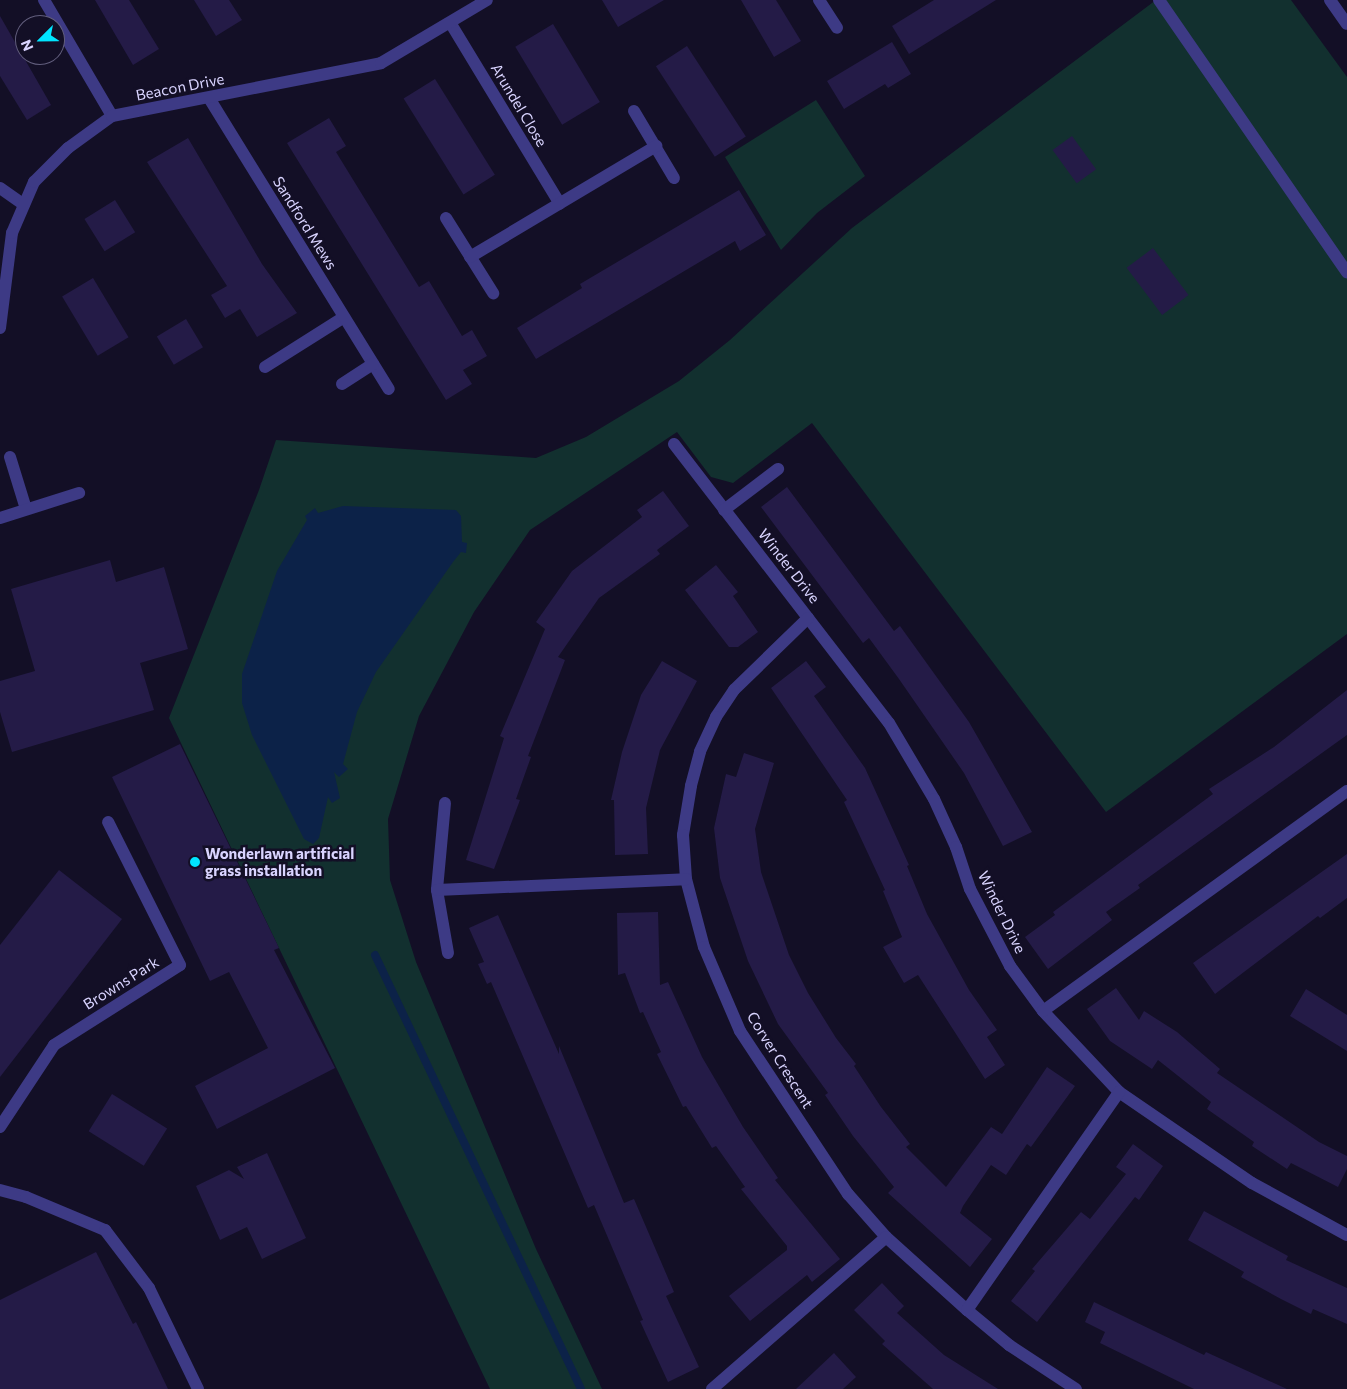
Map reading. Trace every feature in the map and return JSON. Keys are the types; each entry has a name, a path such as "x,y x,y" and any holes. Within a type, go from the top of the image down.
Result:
{"street":[{"path":"44,0 112,116"},
{"name":"Beacon Drive","path":"0,328 12,233 34,182 68,148 112,116 381,63 451,24 487,0"},
{"path":"819,0 837,28"},
{"path":"1159,0 1347,273"},
{"path":"1330,0 1347,24"},
{"name":"Arundel Close","path":"451,24 560,204"},
{"name":"Sandford Mews","path":"209,98 389,388"},
{"path":"634,111 674,178"},
{"path":"470,257 656,146"},
{"path":"0,188 24,205"},
{"path":"446,218 493,293"},
{"path":"265,367 344,317"},
{"path":"342,384 374,364"},
{"name":"Winder Drive","path":"674,444 889,723 934,799 956,847 970,889 1010,966 1043,1011 1119,1092 1252,1183 1347,1235"},
{"path":"10,457 26,510"},
{"path":"724,510 778,469"},
{"path":"0,518 79,493"},
{"name":"Corver Crescent","path":"808,618 761,660 734,690 716,717 700,752 690,786 683,835 686,879 704,947 740,1031 848,1194 886,1237 967,1310 1054,1384 1076,1389"},
{"path":"1043,1011 1347,790"},
{"path":"445,804 437,890 448,953"},
{"name":"Browns Park","path":"0,1127 54,1045 180,965 108,822"},
{"path":"437,890 686,879"},
{"path":"967,1310 1119,1092"},
{"path":"0,1190 26,1197 105,1230 149,1288 198,1389"},
{"path":"712,1389 886,1237"}],"green space":[{"path":"1156,0 1291,0 1347,77 1347,634 1106,812 812,423 733,483 711,477 677,432 530,530 474,612 419,716 388,819 390,880 416,962 536,1249 602,1389 490,1389 169,718 259,490 276,440 536,458 586,437 679,381 730,340 852,228"},
{"path":"816,100 865,176 817,213 781,250 725,157"}],"water":[{"path":"343,506 456,510 461,516 462,542 467,543 466,553 461,552 453,562 376,672 357,712 343,764 348,769 339,777 334,772 340,798 332,803 328,797 319,838 313,844 304,839 252,735 242,703 242,674 277,571 307,520 305,516 315,508 318,513"}],"building":[{"path":"95,0 129,0 159,49 133,65"},
{"path":"194,0 229,0 242,20 216,36"},
{"path":"602,0 664,0 618,27"},
{"path":"741,0 776,0 801,41 774,57"},
{"path":"934,0 996,0 909,54 892,26"},
{"path":"0,16 15,42 15,65 28,65 51,105 27,120 0,76"},
{"path":"553,24 600,102 562,125 515,47"},
{"path":"892,42 911,74 888,88 885,84 844,109 827,81"},
{"path":"687,46 746,137 715,157 656,66"},
{"path":"435,79 495,175 464,194 404,99"},
{"path":"329,118 346,146 336,152 419,287 429,281 462,336 472,330 487,356 463,370 472,384 446,400 287,143"},
{"path":"1072,136 1096,169 1077,183 1053,150"},
{"path":"188,138 262,264 297,313 257,337 240,309 225,318 211,295 227,286 147,162"},
{"path":"739,190 766,235 740,251 735,241 536,359 517,328 582,288 580,284"},
{"path":"115,200 135,232 105,251 84,219"},
{"path":"1153,248 1189,295 1162,315 1127,268"},
{"path":"93,278 129,337 98,356 62,297"},
{"path":"186,319 203,347 174,365 157,337"},
{"path":"787,487 894,631 900,626 969,722 1032,832 1003,846 964,773 899,679 869,638 863,643 761,507"},
{"path":"663,491 689,526 657,550 660,554 599,598 558,657 565,660 528,756 531,757 516,799 520,800 494,869 466,860 504,738 500,736 545,629 536,622 572,571 642,517 637,510"},
{"path":"110,560 116,582 164,567 188,649 140,663 154,710 12,752 0,712 0,681 35,671 11,589"},
{"path":"716,565 738,592 733,596 758,632 738,647 729,647 685,590"},
{"path":"662,661 697,681 660,750 646,808 648,854 615,855 614,800 611,800 622,752 641,695"},
{"path":"806,661 826,687 814,696 865,768 909,865 907,866 927,914 969,990 997,1030 987,1037 1005,1065 985,1079 918,975 904,983 883,947 902,937 883,891 885,890 844,802 847,800 771,688"},
{"path":"1347,690 1347,735 1138,885 1140,888 1106,912 1112,920 1048,969 1025,937 1055,915 1053,912 1213,794 1209,789 1274,747"},
{"name":"Wonderlawn artificial grass installation","path":"180,744 279,948 274,950 335,1068 217,1129 195,1086 268,1048 229,972 210,981 112,777"},
{"path":"744,753 774,763 755,829 761,872 789,955 808,993 836,1038 856,1064 854,1066 881,1107 910,1144 906,1147 946,1187 991,1127 1002,1134 1047,1067 1075,1086 1031,1147 1027,1144 1006,1175 991,1165 963,1206 960,1213 992,1239 970,1267 888,1193 894,1187 853,1136 825,1095 828,1093 778,1024 748,961 720,878 714,828 726,774 736,777"},
{"path":"1347,854 1347,898 1320,918 1318,916 1215,994 1193,963"},
{"path":"59,870 122,919 0,1077 0,945"},
{"path":"658,912 660,985 668,982 702,1057 743,1127 778,1178 775,1180 840,1259 812,1282 807,1275 750,1321 729,1296 787,1250 787,1246 741,1189 745,1187 716,1146 712,1148 686,1106 683,1107 657,1054 661,1052 643,1012 640,1013 625,973 618,975 617,913"},
{"path":"498,915 559,1054 559,1046 624,1203 634,1199 674,1292 666,1296 699,1367 668,1382 640,1321 643,1320 594,1205 588,1208 491,982 487,984 478,964 484,962 469,928"},
{"path":"1116,988 1139,1020 1144,1011 1177,1032 1220,1069 1217,1073 1319,1142 1347,1156 1347,1169 1338,1187 1291,1163 1287,1169 1252,1146 1254,1142 1207,1109 1211,1102 1158,1060 1152,1069 1110,1041 1087,1009"},
{"path":"1306,989 1347,1015 1347,1051 1290,1016"},
{"path":"112,1094 167,1128 144,1166 89,1131"},
{"path":"1133,1144 1163,1166 1139,1200 1135,1197 1037,1322 1011,1301 1035,1271 1032,1269 1081,1212 1090,1219 1126,1174 1116,1167"},
{"path":"267,1153 306,1238 262,1259 247,1227 220,1240 196,1186 229,1170 244,1179 237,1167"},
{"path":"1204,1211 1288,1256 1286,1260 1347,1288 1347,1324 1313,1309 1311,1314 1281,1299 1241,1277 1244,1272 1188,1240"},
{"path":"96,1252 133,1324 136,1322 168,1389 0,1389 0,1300"},
{"path":"882,1283 904,1306 897,1313 944,1355 998,1389 933,1389 882,1344 885,1341 854,1310"},
{"path":"1094,1302 1204,1355 1206,1352 1287,1389 1194,1389 1100,1343 1105,1332 1085,1322"},
{"path":"834,1353 856,1377 843,1389 796,1389"}],"waterway":[{"path":"375,955 581,1389"}],"place":[{"name":"Wonderlawn artificial grass installation","path":"195,862"}]}
